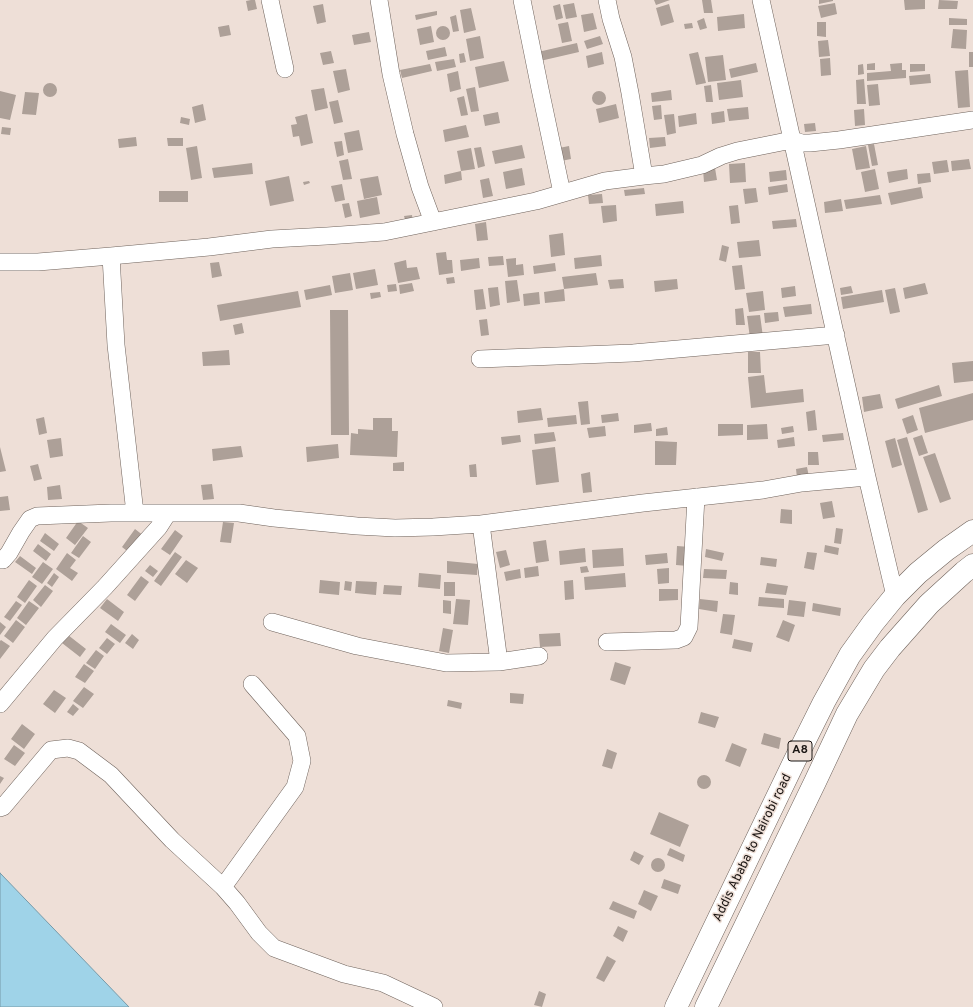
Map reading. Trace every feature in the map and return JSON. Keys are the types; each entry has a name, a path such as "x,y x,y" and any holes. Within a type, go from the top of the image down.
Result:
{"highway":[{"name":"Addis Ababa to Nairobi road","path":"676,1007 794,762 824,702 850,655 895,596 918,573 946,550 973,531"},
{"name":"Addis Ababa to Nairobi road","path":"706,1007 847,714 874,669 890,648 929,604 973,565"}],"street":[{"path":"270,0 285,69"},
{"path":"379,0 391,74 405,134 420,188 433,222"},
{"path":"522,0 562,193"},
{"path":"607,0 624,64 644,176"},
{"path":"761,0 867,477 895,596"},
{"path":"0,262 38,262 209,247 272,239 384,232 536,201 605,181 664,174 687,169 702,165 732,152 792,140 802,143 839,140 973,120 973,123"},
{"path":"111,256 116,345 135,513"},
{"path":"480,359 633,353 836,335"},
{"path":"0,560 3,560 9,553 30,519 37,516 111,513 239,513 357,526 395,528 433,527 482,524 643,503 763,490 802,483 867,477"},
{"path":"607,642 676,640 684,637 688,627 696,497"},
{"path":"0,704 55,638 159,527 168,513"},
{"path":"482,524 499,662"},
{"path":"272,622 357,646 446,663 499,662 539,656"},
{"path":"223,887 295,787 302,761 297,736 252,684"},
{"path":"0,808 3,807 51,750 68,748 79,751 111,775 172,840 223,887 259,933 274,948 344,974 383,983 434,1007"}],"water":[{"path":"0,873 129,1007 0,1007"}],"building":[{"path":"255,0 257,9 248,11 246,1"},
{"path":"654,0 670,0 656,5"},
{"path":"702,0 711,0 713,13 704,13"},
{"path":"819,0 833,0 833,1 819,4"},
{"path":"904,0 925,0 925,9 905,10"},
{"path":"939,0 958,1 957,9 938,9"},
{"path":"574,3 577,17 566,19 563,5"},
{"path":"835,3 837,14 821,18 818,6"},
{"path":"323,4 326,22 317,24 313,6"},
{"path":"560,4 563,18 556,20 553,6"},
{"path":"669,4 674,22 661,26 656,8"},
{"path":"471,8 476,30 464,33 460,10"},
{"path":"437,11 437,15 416,20 415,15"},
{"path":"593,13 597,29 584,32 581,15"},
{"path":"744,14 745,28 718,31 717,17"},
{"path":"456,15 459,31 453,32 450,17"},
{"path":"704,18 707,28 700,30 697,21"},
{"path":"949,18 967,19 967,25 949,25"},
{"path":"568,22 572,41 562,43 558,24"},
{"path":"817,22 826,22 826,37 817,36"},
{"path":"692,23 693,28 685,29 684,24"},
{"path":"229,25 231,35 220,37 218,27"},
{"path":"431,26 434,42 420,45 417,29"},
{"path":"443,26 448,28 450,33 448,38 443,40 438,38 436,33 438,28"},
{"path":"953,29 967,30 966,49 951,48"},
{"path":"369,32 371,42 354,45 352,35"},
{"path":"480,36 484,58 470,61 466,39"},
{"path":"600,36 603,44 587,49 584,41"},
{"path":"828,40 830,56 819,57 818,41"},
{"path":"577,43 579,52 540,61 538,52"},
{"path":"445,47 447,56 428,60 426,51"},
{"path":"331,51 334,63 323,65 320,53"},
{"path":"602,52 604,64 588,68 586,56"},
{"path":"698,52 706,83 696,85 689,54"},
{"path":"969,52 973,52 973,67 969,67"},
{"path":"464,53 466,62 460,63 459,54"},
{"path":"723,55 726,80 708,82 705,57"},
{"path":"830,58 831,75 821,76 820,59"},
{"path":"454,59 456,67 437,71 435,62"},
{"path":"504,61 509,81 479,88 475,67"},
{"path":"756,63 758,72 731,78 729,69"},
{"path":"875,63 875,70 867,70 867,64"},
{"path":"902,63 902,70 906,70 906,78 867,81 867,73 891,71 890,64"},
{"path":"430,64 432,71 402,78 400,70"},
{"path":"863,64 864,74 858,75 858,65"},
{"path":"910,64 925,64 925,71 910,72"},
{"path":"346,69 350,90 338,93 333,71"},
{"path":"968,70 970,107 958,108 955,71"},
{"path":"458,71 461,89 450,92 447,74"},
{"path":"930,74 931,83 910,85 909,76"},
{"path":"864,79 866,104 857,104 856,80"},
{"path":"741,80 743,97 719,100 717,83"},
{"path":"50,83 55,85 57,90 55,95 50,97 45,95 43,90 45,85"},
{"path":"878,84 880,105 869,106 867,85"},
{"path":"711,85 713,102 706,102 704,86"},
{"path":"475,87 479,111 471,112 466,89"},
{"path":"324,88 328,108 315,111 311,90"},
{"path":"671,90 672,100 652,102 651,93"},
{"path":"0,91 16,95 10,120 0,118"},
{"path":"599,91 604,93 606,98 604,103 599,105 594,103 592,98 594,93"},
{"path":"25,92 39,93 36,115 22,114"},
{"path":"464,96 468,115 461,116 457,98"},
{"path":"338,100 343,122 334,124 329,102"},
{"path":"203,104 206,120 195,123 192,107"},
{"path":"616,104 619,118 599,123 596,109"},
{"path":"661,105 662,119 654,120 652,106"},
{"path":"748,107 749,119 729,121 727,109"},
{"path":"864,109 865,125 855,126 854,110"},
{"path":"724,111 725,122 712,124 711,113"},
{"path":"498,112 500,123 485,126 483,115"},
{"path":"696,113 697,124 679,127 678,116"},
{"path":"307,114 313,143 301,146 299,136 293,137 291,125 297,124 295,117"},
{"path":"674,114 676,133 667,135 664,115"},
{"path":"181,117 190,119 189,125 180,123"},
{"path":"815,123 816,131 805,132 804,124"},
{"path":"466,125 469,137 445,142 443,130"},
{"path":"2,127 11,128 10,135 1,134"},
{"path":"359,130 363,150 348,153 344,133"},
{"path":"136,137 137,146 119,148 118,139"},
{"path":"665,137 666,146 650,148 649,138"},
{"path":"167,138 183,138 183,146 168,146"},
{"path":"342,141 344,155 337,157 334,142"},
{"path":"874,144 878,165 872,166 868,145"},
{"path":"522,145 525,158 495,164 492,151"},
{"path":"197,146 202,178 191,180 186,148"},
{"path":"569,146 571,159 561,161 559,148"},
{"path":"866,146 870,168 856,170 852,149"},
{"path":"481,147 485,166 478,168 474,148"},
{"path":"471,148 475,169 461,171 457,151"},
{"path":"348,159 352,179 343,180 339,161"},
{"path":"969,159 971,169 952,171 951,161"},
{"path":"947,160 949,172 934,174 932,162"},
{"path":"252,163 253,174 214,178 212,168"},
{"path":"745,163 746,182 730,183 729,164"},
{"path":"522,168 525,185 506,189 503,172"},
{"path":"715,168 717,180 704,182 703,170"},
{"path":"875,169 879,189 865,192 861,172"},
{"path":"907,169 908,179 889,183 887,172"},
{"path":"786,170 787,180 770,182 769,172"},
{"path":"461,171 462,180 445,184 444,175"},
{"path":"930,173 931,182 918,184 917,174"},
{"path":"289,176 294,201 270,206 265,181"},
{"path":"378,176 382,195 364,199 360,179"},
{"path":"489,178 493,196 483,198 480,180"},
{"path":"309,181 310,183 304,185 303,182"},
{"path":"342,184 345,200 335,202 331,186"},
{"path":"787,184 788,192 769,195 768,187"},
{"path":"921,187 923,198 891,205 888,193"},
{"path":"644,188 645,194 625,196 624,190"},
{"path":"756,188 758,202 745,204 743,189"},
{"path":"159,191 188,191 188,202 159,202"},
{"path":"602,194 603,203 589,204 588,195"},
{"path":"880,195 882,204 846,209 844,200"},
{"path":"377,197 380,214 360,218 357,201"},
{"path":"841,199 843,211 825,213 824,202"},
{"path":"683,201 684,213 656,216 655,204"},
{"path":"349,203 352,216 345,218 342,204"},
{"path":"616,205 617,221 603,223 601,206"},
{"path":"738,205 740,223 731,224 729,206"},
{"path":"412,215 413,221 406,223 404,216"},
{"path":"796,219 797,227 773,229 772,221"},
{"path":"486,222 488,240 477,241 475,224"},
{"path":"563,233 565,255 551,257 549,235"},
{"path":"759,240 761,256 739,258 737,242"},
{"path":"722,245 729,247 726,262 719,260"},
{"path":"446,252 447,260 452,260 453,273 439,275 436,253"},
{"path":"601,255 602,266 575,269 574,258"},
{"path":"503,256 504,265 489,266 488,257"},
{"path":"479,258 480,268 461,271 460,260"},
{"path":"516,258 516,265 523,264 524,275 508,277 506,259"},
{"path":"406,260 407,268 417,267 420,279 398,283 394,263"},
{"path":"219,262 222,276 212,278 210,263"},
{"path":"555,263 556,271 534,274 533,266"},
{"path":"742,265 745,289 735,290 732,266"},
{"path":"375,269 378,285 356,289 353,273"},
{"path":"350,273 353,290 335,293 332,276"},
{"path":"596,273 598,285 564,289 562,277"},
{"path":"454,277 455,283 447,284 446,278"},
{"path":"623,279 624,288 610,289 608,280"},
{"path":"677,279 678,289 655,292 654,281"},
{"path":"517,280 520,301 507,303 505,281"},
{"path":"412,283 414,291 400,294 399,285"},
{"path":"925,283 928,294 905,299 903,288"},
{"path":"396,284 397,291 388,292 387,285"},
{"path":"330,285 332,295 306,300 304,290"},
{"path":"795,286 796,296 782,298 781,288"},
{"path":"851,286 853,293 841,295 840,288"},
{"path":"498,287 500,305 490,307 488,288"},
{"path":"895,288 900,312 890,314 885,290"},
{"path":"483,289 486,309 476,310 474,290"},
{"path":"564,289 565,301 545,303 544,292"},
{"path":"882,290 884,302 843,309 841,297"},
{"path":"298,291 301,307 220,321 217,305"},
{"path":"763,291 765,310 749,312 746,293"},
{"path":"380,292 381,297 371,299 370,293"},
{"path":"539,292 540,304 524,306 523,294"},
{"path":"811,304 812,314 785,317 783,307"},
{"path":"743,308 745,325 736,325 735,309"},
{"path":"330,310 348,310 349,435 331,435"},
{"path":"778,312 779,321 765,323 764,313"},
{"path":"760,315 763,337 750,338 747,316"},
{"path":"487,319 489,335 481,336 479,320"},
{"path":"242,323 244,333 235,335 233,325"},
{"path":"229,350 230,365 203,366 202,352"},
{"path":"748,352 760,352 761,373 748,373"},
{"path":"973,361 973,381 954,383 952,363"},
{"path":"764,375 766,393 803,389 804,402 751,408 748,377"},
{"path":"939,385 942,396 898,409 895,399"},
{"path":"973,393 973,420 925,433 919,408"},
{"path":"880,394 883,408 864,412 862,397"},
{"path":"588,401 590,424 581,425 578,402"},
{"path":"541,408 543,420 518,423 517,411"},
{"path":"815,410 817,430 808,431 806,412"},
{"path":"618,413 619,421 602,423 601,415"},
{"path":"576,415 577,424 548,427 547,418"},
{"path":"913,415 918,430 907,434 902,419"},
{"path":"44,417 47,433 39,435 36,419"},
{"path":"373,418 392,418 392,431 398,431 397,457 350,455 351,433 358,434 358,429 373,430"},
{"path":"651,423 652,431 634,433 634,425"},
{"path":"718,424 743,424 743,435 718,436"},
{"path":"767,424 768,439 747,440 747,425"},
{"path":"605,426 606,436 589,438 587,428"},
{"path":"793,426 794,432 782,434 781,428"},
{"path":"667,427 668,435 656,436 656,429"},
{"path":"554,432 556,441 535,444 534,434"},
{"path":"843,433 844,440 823,442 822,435"},
{"path":"520,435 521,442 502,445 501,437"},
{"path":"922,435 928,453 919,456 913,438"},
{"path":"794,437 795,446 778,448 777,440"},
{"path":"907,437 928,510 918,513 897,440"},
{"path":"61,438 63,456 50,458 47,440"},
{"path":"895,438 902,465 892,468 885,441"},
{"path":"655,441 677,442 676,465 655,465"},
{"path":"338,444 339,458 307,462 306,447"},
{"path":"241,446 243,457 213,461 212,449"},
{"path":"0,447 6,471 0,472"},
{"path":"555,447 559,482 536,485 532,450"},
{"path":"808,452 818,452 819,465 808,465"},
{"path":"935,453 951,499 940,503 923,457"},
{"path":"404,462 404,471 393,471 393,463"},
{"path":"38,464 42,479 34,481 30,466"},
{"path":"476,464 477,477 470,477 469,465"},
{"path":"807,467 809,477 797,478 796,469"},
{"path":"590,472 592,492 583,493 581,474"},
{"path":"212,484 214,499 203,500 201,485"},
{"path":"60,485 62,499 48,500 47,487"},
{"path":"8,496 10,510 0,511 0,497"},
{"path":"832,501 835,517 823,519 820,503"},
{"path":"781,509 792,510 792,524 780,523"},
{"path":"78,521 88,528 75,545 66,538"},
{"path":"223,522 234,523 231,543 220,542"},
{"path":"836,528 843,529 841,544 834,543"},
{"path":"135,529 144,536 131,554 122,547"},
{"path":"175,530 183,536 170,555 161,549"},
{"path":"45,533 59,544 54,551 40,541"},
{"path":"83,536 91,542 79,558 71,553"},
{"path":"546,540 549,561 536,563 533,542"},
{"path":"38,544 51,554 46,561 33,551"},
{"path":"825,545 839,548 838,555 824,552"},
{"path":"677,546 690,547 688,566 676,565"},
{"path":"585,548 586,562 560,565 559,551"},
{"path":"623,548 624,566 593,568 592,550"},
{"path":"706,549 724,553 722,561 705,557"},
{"path":"506,550 510,565 500,568 496,552"},
{"path":"175,552 182,557 161,586 154,581"},
{"path":"807,552 817,553 814,570 804,568"},
{"path":"67,553 76,560 70,568 78,573 72,581 56,569"},
{"path":"667,553 668,563 646,565 645,555"},
{"path":"20,556 36,568 32,574 15,562"},
{"path":"761,557 777,559 776,567 760,565"},
{"path":"186,560 198,568 187,583 175,574"},
{"path":"447,561 478,564 477,575 447,573"},
{"path":"43,562 53,569 42,584 32,577"},
{"path":"150,565 158,571 153,577 145,571"},
{"path":"538,566 539,576 525,578 524,568"},
{"path":"587,566 589,572 581,573 580,567"},
{"path":"669,568 669,583 658,584 657,569"},
{"path":"520,569 521,578 506,581 504,572"},
{"path":"704,569 727,570 726,579 703,578"},
{"path":"54,573 59,577 52,587 47,583"},
{"path":"419,573 441,575 440,589 418,587"},
{"path":"625,573 626,587 585,590 584,577"},
{"path":"141,576 149,582 135,601 127,595"},
{"path":"29,580 37,586 25,603 17,597"},
{"path":"320,580 340,582 339,595 319,593"},
{"path":"573,580 574,599 565,600 564,581"},
{"path":"345,581 352,582 351,591 344,590"},
{"path":"356,581 377,582 376,595 355,593"},
{"path":"444,582 455,582 455,596 444,596"},
{"path":"730,582 738,583 738,595 729,594"},
{"path":"767,583 788,586 786,595 765,593"},
{"path":"45,585 53,591 41,607 33,600"},
{"path":"384,585 402,586 401,595 383,594"},
{"path":"659,589 678,589 678,600 659,601"},
{"path":"759,597 784,599 784,608 758,606"},
{"path":"107,599 124,612 118,621 100,608"},
{"path":"456,599 470,600 468,625 453,624"},
{"path":"700,599 718,601 717,612 699,609"},
{"path":"443,600 451,601 451,614 443,613"},
{"path":"789,600 806,602 804,617 787,615"},
{"path":"16,601 22,605 10,621 4,617"},
{"path":"29,601 39,608 26,625 17,618"},
{"path":"813,603 841,608 840,616 812,611"},
{"path":"723,614 735,615 732,635 720,633"},
{"path":"16,620 25,627 13,643 4,636"},
{"path":"783,620 795,625 789,642 776,637"},
{"path":"0,622 6,627 0,635"},
{"path":"111,624 126,635 120,643 105,632"},
{"path":"443,628 453,630 449,653 439,651"},
{"path":"560,633 561,646 540,647 539,634"},
{"path":"132,634 139,640 133,649 125,643"},
{"path":"68,635 86,649 80,657 62,643"},
{"path":"107,638 115,644 107,654 99,648"},
{"path":"734,639 753,643 751,652 732,648"},
{"path":"1,640 10,646 0,659 0,641"},
{"path":"96,650 104,656 95,669 86,663"},
{"path":"615,662 631,667 625,685 610,680"},
{"path":"84,664 94,671 85,683 75,677"},
{"path":"84,687 94,694 83,708 73,701"},
{"path":"54,690 66,698 55,713 43,704"},
{"path":"510,693 524,694 523,704 510,703"},
{"path":"448,700 462,703 461,709 447,706"},
{"path":"73,704 79,709 73,716 67,712"},
{"path":"701,712 719,717 715,728 698,723"},
{"path":"22,724 35,734 24,749 11,739"},
{"path":"764,733 781,738 779,749 761,744"},
{"path":"732,743 747,749 740,767 725,761"},
{"path":"14,745 25,753 15,766 4,759"},
{"path":"607,749 617,753 612,769 602,766"},
{"path":"704,775 709,777 711,782 709,787 704,789 699,787 697,782 699,777"},
{"path":"0,776 4,778 0,784"},
{"path":"659,812 689,825 680,847 650,834"},
{"path":"670,848 685,855 683,862 667,855"},
{"path":"634,851 644,856 639,865 630,860"},
{"path":"658,858 663,860 665,865 663,870 658,872 653,870 651,865 653,860"},
{"path":"664,879 681,885 678,894 661,888"},
{"path":"644,890 658,896 651,911 638,904"},
{"path":"613,901 637,911 634,919 609,909"},
{"path":"618,926 628,931 623,942 613,936"},
{"path":"607,956 616,961 604,982 596,978"},
{"path":"539,991 546,994 542,1007 534,1005"}]}
